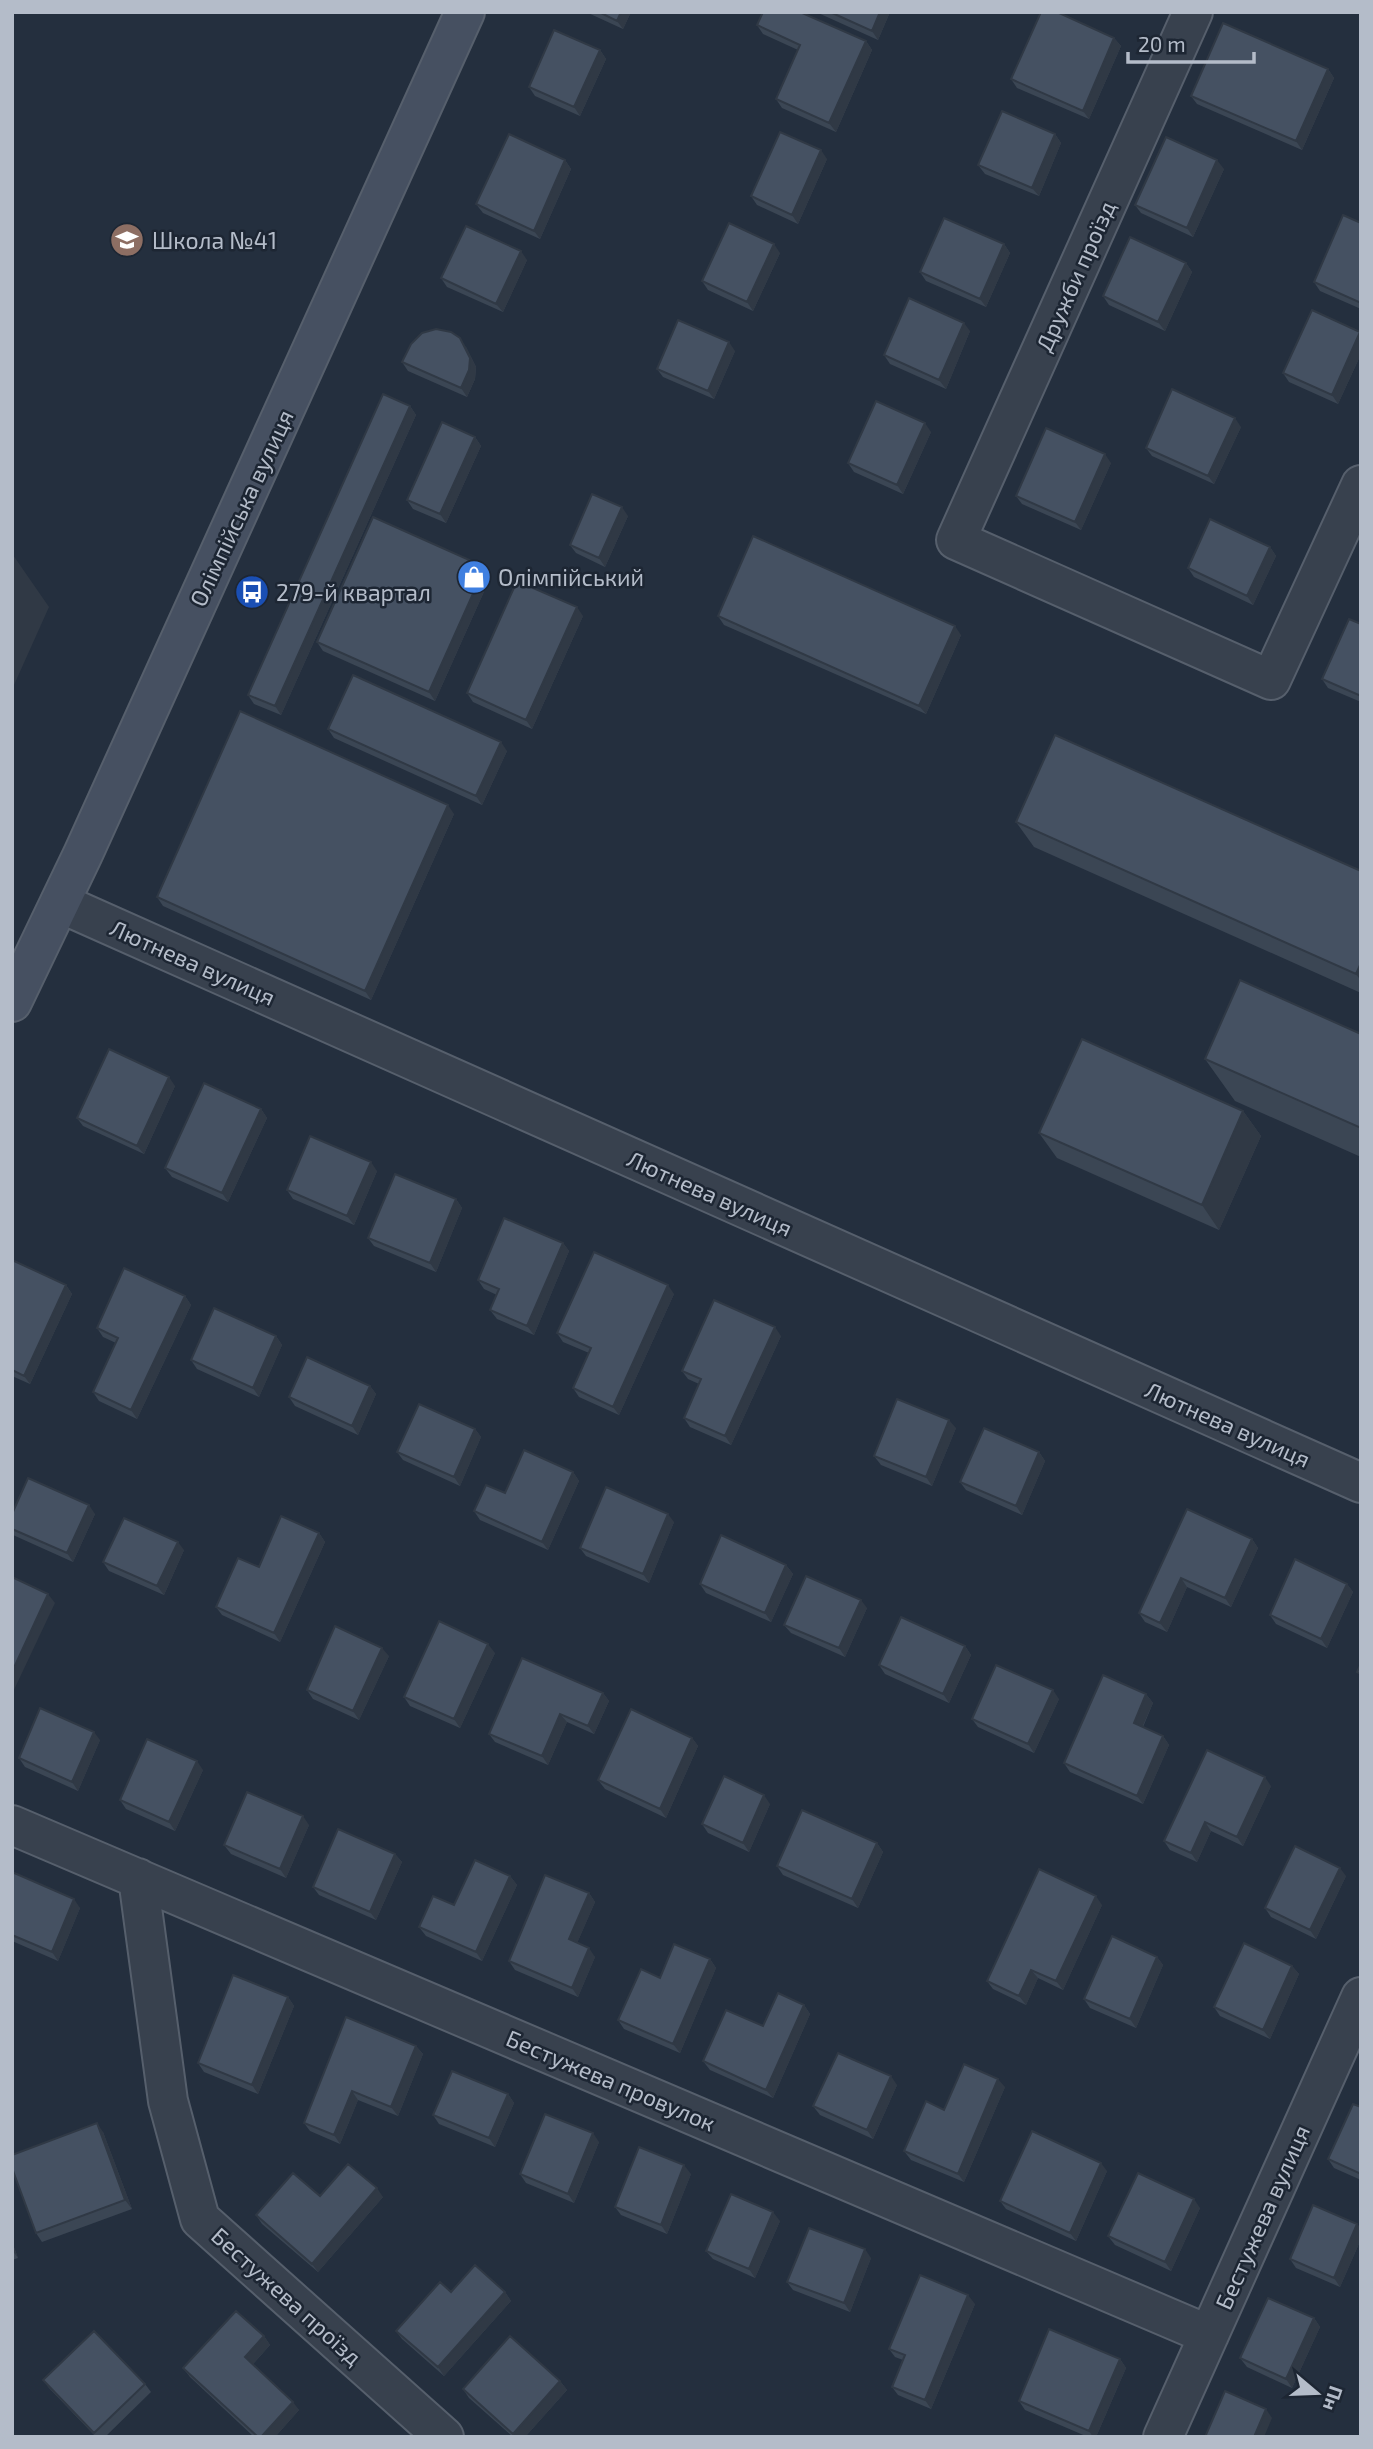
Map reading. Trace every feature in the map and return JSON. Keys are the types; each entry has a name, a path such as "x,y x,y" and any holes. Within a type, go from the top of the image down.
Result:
{"main road":[{"name":"Олімпійська вулиця","path":"12,1002 60,903 465,12"}],"street":[{"name":"Дружби проїзд","path":"1193,12 956,540 1271,680 1361,485"},
{"name":"Лютнева вулиця","path":"60,903 1361,1483"},
{"name":"Бестужева провулок","path":"12,1825 1209,2335"},
{"name":"Бестужева проїзд","path":"138,1878 168,2101 200,2218 444,2437"},
{"name":"Бестужева вулиця","path":"1163,2437 1361,1997"}],"building":[{"path":"599,12 621,12 617,21"},
{"path":"763,12 800,12 866,41 829,123 776,99 800,45 757,25"},
{"path":"830,12 880,12 872,31"},
{"path":"1041,12 1057,12 1114,38 1083,111 1011,79"},
{"path":"1223,23 1328,69 1296,141 1191,96"},
{"path":"554,30 600,50 574,107 529,87"},
{"path":"1002,111 1055,134 1032,188 978,165"},
{"path":"780,132 821,150 792,215 751,196"},
{"path":"509,134 565,160 534,231 476,204"},
{"path":"1166,137 1217,160 1187,228 1135,205"},
{"path":"1343,215 1361,223 1361,303 1314,282"},
{"path":"944,218 1004,244 980,299 920,272"},
{"path":"729,223 774,244 747,302 702,281"},
{"path":"466,226 521,251 496,304 441,278"},
{"path":"1130,237 1186,263 1158,322 1103,296"},
{"path":"909,298 964,323 939,380 884,355"},
{"path":"1312,310 1360,332 1332,395 1283,373"},
{"path":"678,320 729,342 708,391 657,369"},
{"path":"436,329 451,332 460,338 470,358 469,370 461,388 402,362 411,344 422,333"},
{"path":"1172,389 1235,418 1208,476 1146,448"},
{"path":"383,394 410,406 275,706 248,695"},
{"path":"876,401 925,423 897,485 848,463"},
{"path":"442,422 475,437 440,514 407,500"},
{"path":"1046,428 1105,454 1075,522 1016,496"},
{"path":"592,494 622,507 599,558 570,545"},
{"path":"373,517 485,567 429,692 317,642"},
{"path":"1210,519 1270,547 1247,596 1188,568"},
{"path":"753,536 955,626 919,706 718,616"},
{"path":"517,581 577,607 526,720 467,693"},
{"path":"1349,619 1361,624 1361,696 1322,679"},
{"path":"353,675 501,742 476,796 328,729"},
{"path":"240,711 448,805 365,991 157,897"},
{"path":"1055,735 1361,871 1361,963 1356,974 1016,822"},
{"path":"1240,980 1361,1034 1361,1128 1205,1059"},
{"path":"1082,1039 1243,1111 1202,1205 1039,1133"},
{"path":"109,1049 169,1077 137,1146 77,1118"},
{"path":"204,1083 261,1109 222,1193 165,1168"},
{"path":"310,1136 371,1162 347,1216 287,1190"},
{"path":"395,1174 456,1199 430,1263 368,1238"},
{"path":"504,1218 563,1243 527,1326 490,1310 499,1289 478,1280"},
{"path":"594,1252 668,1285 613,1407 573,1388 591,1348 557,1333"},
{"path":"12,1260 66,1285 24,1376 12,1370"},
{"path":"124,1268 185,1296 131,1410 93,1392 118,1338 97,1328"},
{"path":"714,1300 775,1327 725,1436 684,1418 701,1379 682,1371"},
{"path":"214,1308 276,1336 253,1388 191,1360"},
{"path":"307,1357 370,1386 352,1426 289,1397"},
{"path":"897,1399 949,1420 926,1477 874,1456"},
{"path":"419,1404 475,1429 454,1477 397,1452"},
{"path":"984,1428 1039,1452 1016,1506 960,1482"},
{"path":"524,1450 573,1472 542,1542 474,1511 486,1485 505,1493"},
{"path":"28,1478 89,1505 67,1553 12,1529 12,1514"},
{"path":"606,1487 668,1514 643,1574 580,1548"},
{"path":"1187,1509 1252,1539 1225,1598 1181,1578 1160,1623 1139,1613"},
{"path":"281,1516 319,1533 274,1633 216,1607 238,1558 259,1567"},
{"path":"124,1518 178,1542 157,1586 103,1562"},
{"path":"721,1535 786,1565 765,1613 700,1584"},
{"path":"1295,1559 1347,1584 1321,1639 1270,1615"},
{"path":"806,1576 861,1600 839,1648 784,1625"},
{"path":"12,1577 48,1594 12,1672"},
{"path":"901,1617 965,1646 943,1694 879,1665"},
{"path":"439,1621 488,1644 454,1719 404,1697"},
{"path":"335,1626 382,1648 353,1711 307,1690"},
{"path":"522,1658 603,1693 588,1726 560,1714 542,1756 489,1734"},
{"path":"996,1665 1053,1690 1028,1744 972,1719"},
{"path":"1103,1675 1146,1694 1134,1723 1163,1736 1137,1796 1064,1763"},
{"path":"40,1708 94,1732 72,1782 19,1758"},
{"path":"631,1709 692,1738 660,1809 598,1780"},
{"path":"147,1739 197,1761 169,1822 120,1800"},
{"path":"1207,1750 1265,1777 1237,1837 1205,1822 1191,1853 1164,1841"},
{"path":"724,1776 764,1795 743,1843 702,1824"},
{"path":"247,1792 303,1816 280,1869 224,1845"},
{"path":"802,1810 877,1843 852,1899 777,1866"},
{"path":"338,1829 395,1854 370,1912 313,1887"},
{"path":"1295,1846 1340,1868 1310,1930 1265,1908"},
{"path":"475,1860 510,1876 476,1952 419,1927 433,1896 454,1905"},
{"path":"1039,1869 1096,1896 1056,1981 1031,1970 1019,1996 987,1981"},
{"path":"12,1872 74,1899 52,1952 12,1935"},
{"path":"545,1875 589,1893 569,1939 589,1948 572,1988 509,1961"},
{"path":"1112,1936 1157,1957 1130,2019 1084,1999"},
{"path":"1244,1943 1292,1966 1263,2030 1214,2007"},
{"path":"674,1944 710,1959 673,2044 618,2020 641,1969 660,1978"},
{"path":"233,1975 288,1997 252,2085 198,2063"},
{"path":"778,1993 804,2005 766,2090 703,2061 726,2010 763,2026"},
{"path":"346,2017 416,2046 391,2107 352,2091 334,2135 304,2123"},
{"path":"838,2053 891,2076 867,2130 813,2106"},
{"path":"964,2064 998,2079 958,2174 904,2151 926,2101 944,2110"},
{"path":"452,2071 508,2094 489,2138 433,2115"},
{"path":"1353,2104 1361,2107 1361,2174 1328,2159"},
{"path":"545,2114 593,2133 568,2194 520,2174"},
{"path":"97,2123 125,2200 36,2233 12,2168 12,2155"},
{"path":"1032,2131 1101,2163 1070,2233 1000,2201"},
{"path":"639,2147 684,2165 661,2225 615,2207"},
{"path":"348,2164 377,2188 312,2264 256,2215 293,2173 320,2196"},
{"path":"1138,2173 1194,2199 1165,2262 1108,2236"},
{"path":"731,2194 773,2212 749,2269 706,2251"},
{"path":"1313,2205 1357,2224 1334,2278 1290,2259"},
{"path":"809,2228 865,2249 844,2303 787,2282"},
{"path":"475,2265 505,2292 438,2367 396,2331 440,2282 451,2292"},
{"path":"920,2275 968,2295 925,2400 892,2387 905,2355 889,2349"},
{"path":"1268,2298 1314,2318 1286,2379 1240,2358"},
{"path":"236,2311 264,2336 245,2357 293,2402 261,2437 183,2368"},
{"path":"1049,2329 1120,2359 1089,2431 1019,2401"},
{"path":"94,2331 145,2384 94,2433 43,2380"},
{"path":"510,2336 560,2381 513,2434 463,2389"},
{"path":"1225,2391 1266,2409 1254,2437 1205,2437"}],"place":[{"name":"Школа №41","path":"127,240"},
{"name":"Олімпійський","path":"474,577"},
{"name":"279-й квартал","path":"252,592"}]}
